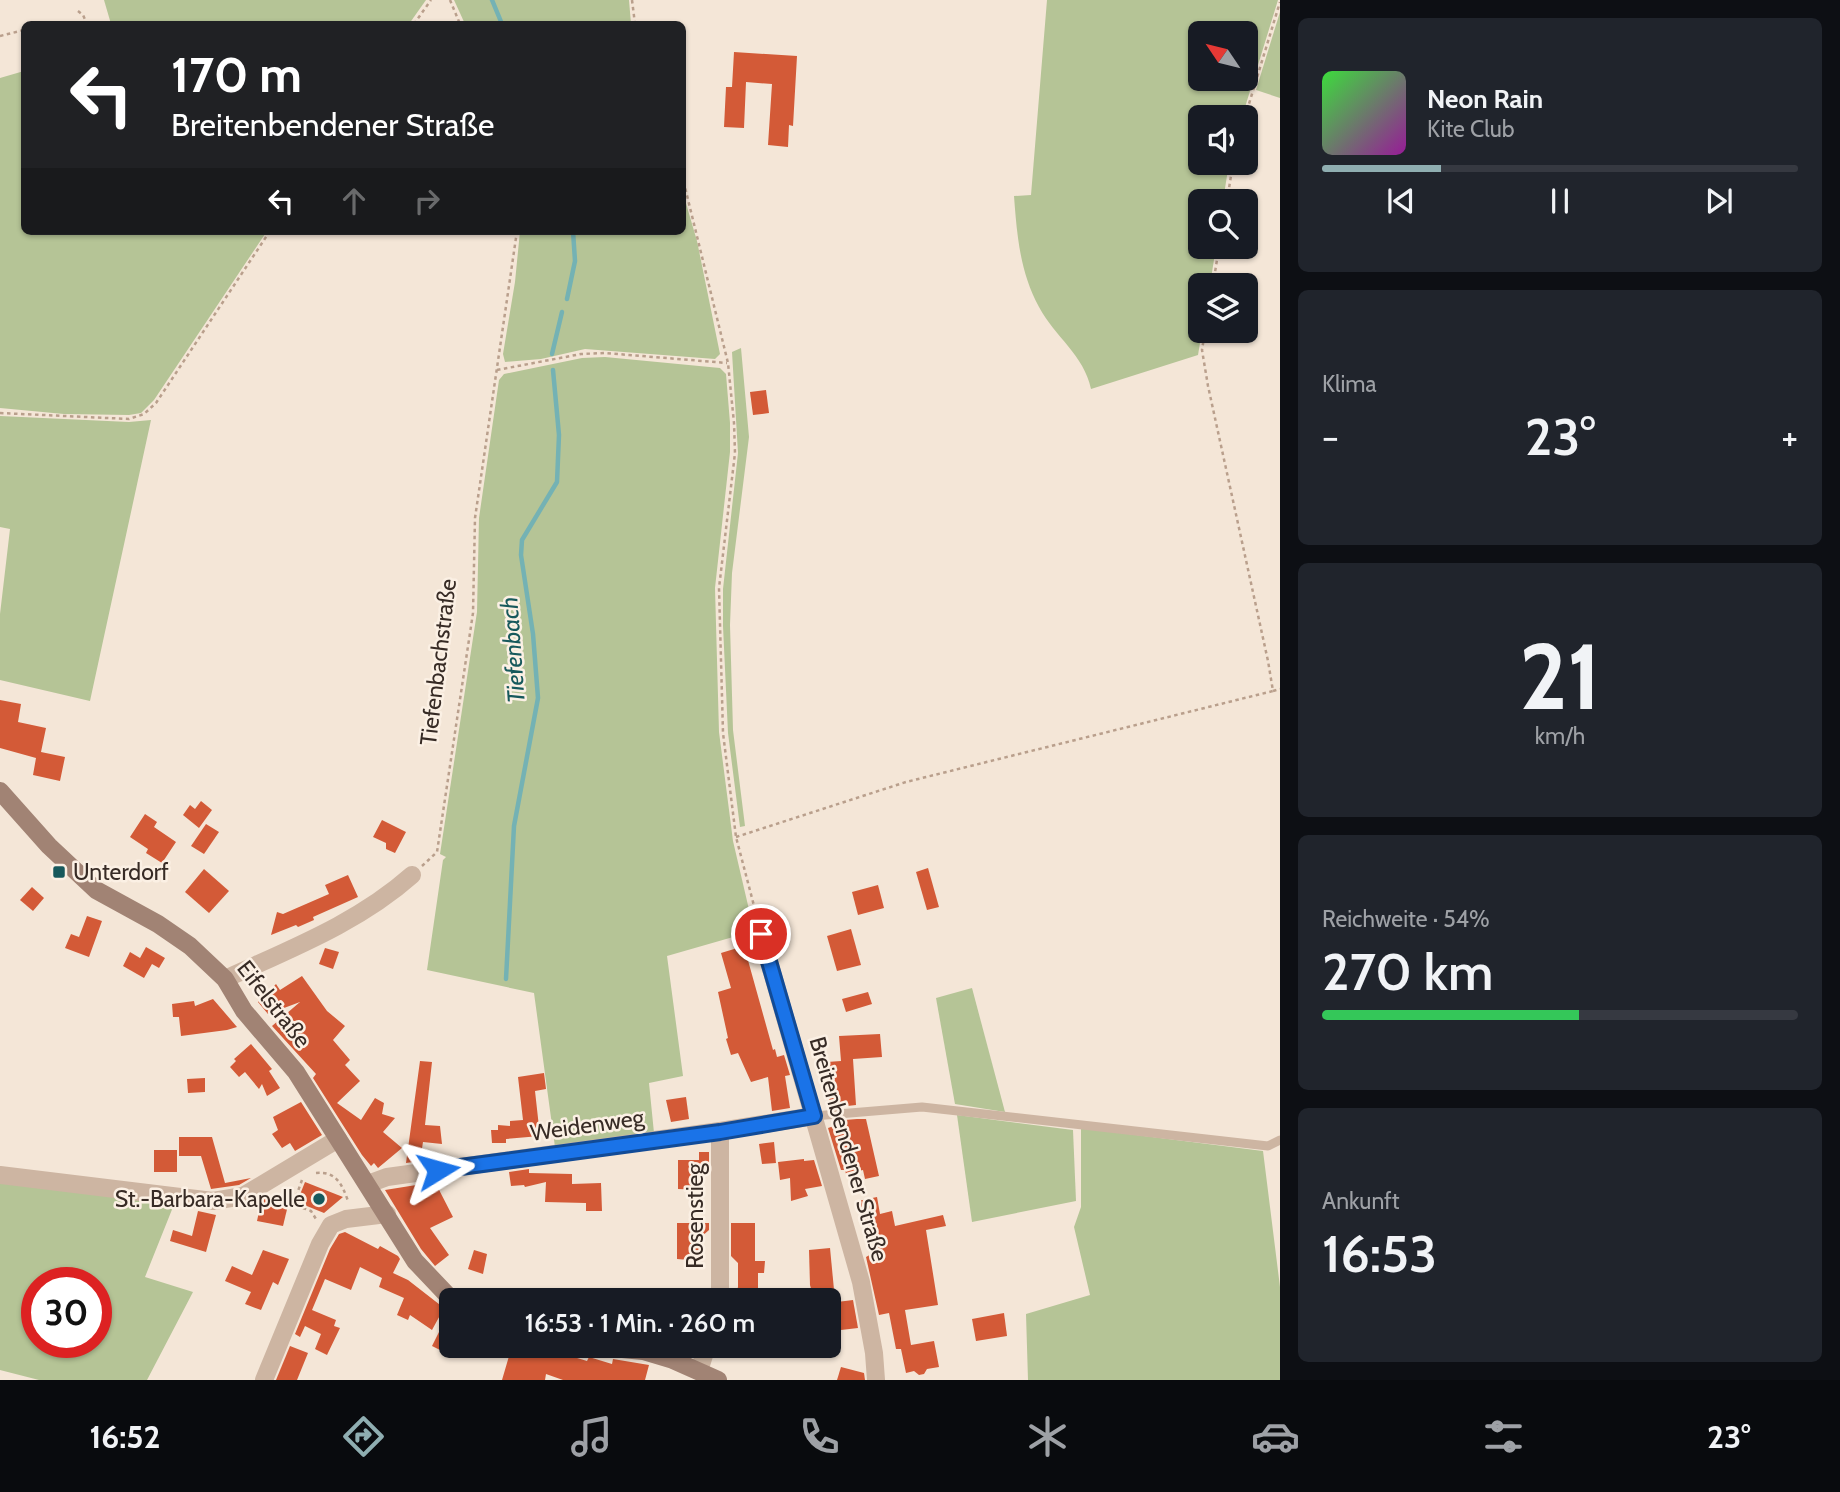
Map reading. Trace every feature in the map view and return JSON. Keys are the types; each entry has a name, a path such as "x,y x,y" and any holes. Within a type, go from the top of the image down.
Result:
{"street":[{"name":"Eifelstraße","path":"0,791 49,846 96,890 158,924 190,946 225,979 244,1011 296,1072 415,1261 441,1288"},
{"path":"225,979 361,914 388,897 412,875"},
{"name":"Breitenbendener Straße","path":"761,934 861,1282 874,1353 876,1380"},
{"name":"Weidenweg","path":"368,1184 387,1177 720,1132 814,1116"},
{"name":"Rosenstieg","path":"720,1132 720,1288"},
{"path":"0,1175 213,1201 243,1196 338,1139"},
{"path":"264,1380 320,1244 331,1225 346,1219 387,1214"},
{"path":"663,1358 718,1380"},
{"path":"699,1371 704,1358"}],"lane":[{"path":"814,1116 922,1107 1268,1146 1280,1140"}],"path":[{"path":"416,21 431,0"},
{"path":"450,0 459,21"},
{"path":"632,0 635,21"},
{"path":"1249,105 1280,2"},
{"path":"78,11 86,21"},
{"path":"0,36 21,31"},
{"path":"686,191 728,363 735,453 719,588 723,733 736,837 761,934"},
{"path":"0,413 129,419 144,414 156,403 267,235"},
{"name":"Tiefenbachstraße","path":"412,875 437,852 473,613 475,518 516,235"},
{"path":"1203,343 1208,386 1273,691"},
{"path":"497,370 581,354 605,353 728,363"},
{"path":"736,837 906,782 1280,689"},
{"path":"309,1175 326,1172 340,1181 349,1203"},
{"path":"301,1175 303,1177 295,1205 311,1211 317,1222"}],"green space":[{"path":"104,0 426,0 411,21 110,21"},
{"path":"454,0 629,0 631,21 464,21"},
{"path":"1047,0 1278,0 1258,65 1258,21 1188,21 1188,91 1250,91 1246,105 1188,105 1188,175 1227,175 1225,189 1188,189 1188,259 1214,259 1212,273 1188,273 1188,343 1200,343 1198,355 1091,389 1076,356 1046,318 1033,294 1018,239 1014,196 1031,195"},
{"path":"1280,12 1280,98 1258,91"},
{"path":"21,72 21,235 264,235 154,400 141,413 64,414 0,408 0,78"},
{"path":"686,203 697,241 720,354 715,359 585,349 541,359 505,362 503,354 520,235 686,235"},
{"path":"741,348 749,437 732,573 730,625 733,730 745,826 740,827 728,733 723,589 738,453 732,352"},
{"path":"605,357 720,368 726,374 730,452 715,588 719,732 733,841 754,931 667,956 683,1076 649,1083 654,1133 555,1147 534,993 427,970 443,860 446,857 440,854 477,612 479,518 499,380 504,374 582,358"},
{"path":"0,416 129,422 151,420 90,701 0,680 0,614 10,529 0,527"},
{"path":"972,988 1005,1112 955,1104 936,998"},
{"path":"957,1115 1073,1130 1076,1201 972,1222"},
{"path":"1081,1128 1263,1151 1280,1287 1280,1380 1028,1380 1026,1314 1090,1295 1074,1227 1081,1207"},
{"path":"0,1182 175,1202 145,1277 193,1292 147,1380 39,1380 0,1370"}],"building":[{"path":"734,52 797,56 793,126 789,125 788,147 768,145 772,84 746,82 744,128 724,127 726,87 732,87"},
{"path":"766,390 769,413 753,415 750,392"},
{"path":"0,700 21,704 18,722 46,728 41,752 65,757 60,781 33,775 36,758 0,748"},
{"path":"201,801 212,810 199,828 183,815 190,805 195,809"},
{"path":"145,814 157,822 154,827 176,842 162,863 146,853 148,849 130,837"},
{"path":"382,820 406,832 395,853 386,849 386,843 373,837"},
{"path":"206,824 219,832 204,854 191,846"},
{"path":"928,868 939,907 927,910 916,872"},
{"path":"204,869 229,891 209,913 185,892"},
{"path":"348,875 358,897 313,917 314,920 298,927 296,925 271,935 277,912 283,914 329,894 325,885"},
{"path":"878,885 884,908 858,915 852,892"},
{"path":"32,887 44,898 33,911 20,900"},
{"path":"87,916 102,921 89,957 65,948 71,934 79,937"},
{"path":"851,929 861,965 837,971 827,936"},
{"path":"744,946 773,1050 775,1049 777,1057 784,1055 790,1075 785,1076 790,1108 772,1111 768,1077 751,1082 738,1053 731,1055 726,1039 728,1038 718,992 731,988 721,953"},
{"path":"146,947 165,958 159,968 152,964 144,978 123,966 130,952 140,958"},
{"path":"325,948 339,952 333,969 319,964"},
{"path":"302,976 327,1011 345,1026 333,1040 350,1060 345,1065 360,1081 337,1103 361,1120 375,1098 384,1103 382,1114 395,1118 383,1132 402,1148 378,1168 374,1163 371,1166 362,1155 313,1078 316,1074 272,1026 300,1002 268,1014 258,1002 276,984 280,990"},
{"path":"868,992 872,1004 846,1012 842,999"},
{"path":"213,999 237,1027 181,1036 179,1017 173,1017 172,1004 194,1001 195,1006"},
{"path":"880,1034 882,1057 853,1059 856,1105 830,1108 827,1062 841,1061 839,1036"},
{"path":"251,1044 272,1069 269,1071 280,1088 267,1096 262,1084 259,1089 245,1072 239,1077 230,1067 236,1061 234,1059"},
{"path":"420,1061 432,1062 425,1125 440,1126 442,1144 423,1142 420,1161 406,1163"},
{"path":"544,1073 546,1089 535,1091 540,1136 492,1143 491,1130 498,1130 498,1125 510,1126 510,1121 523,1120 518,1077"},
{"path":"205,1078 205,1092 188,1093 187,1079"},
{"path":"686,1097 689,1119 671,1122 666,1100"},
{"path":"301,1102 322,1135 295,1151 290,1143 282,1148 272,1134 278,1130 273,1117"},
{"path":"866,1119 879,1176 865,1179 863,1170 846,1174 845,1170 841,1170 828,1128 834,1126 833,1121"},
{"path":"179,1137 212,1137 225,1183 251,1178 239,1185 211,1189 201,1156 179,1156"},
{"path":"774,1142 776,1163 762,1164 759,1144"},
{"path":"154,1150 177,1150 177,1172 154,1172"},
{"path":"699,1152 709,1152 709,1168 702,1174 702,1190 678,1189 678,1160 699,1160"},
{"path":"814,1160 822,1186 805,1189 808,1196 791,1201 790,1178 780,1180 778,1162"},
{"path":"529,1169 529,1173 572,1174 572,1184 601,1183 602,1211 586,1211 586,1203 545,1202 546,1182 525,1187 511,1186 509,1172"},
{"name":"St.-Barbara-Kapelle","path":"305,1182 343,1197 324,1213 297,1202"},
{"path":"435,1182 453,1217 430,1228 449,1255 435,1266 421,1249 385,1190"},
{"path":"264,1197 289,1201 283,1226 257,1221"},
{"path":"877,1197 880,1214 892,1211 895,1226 943,1215 946,1226 926,1230 938,1305 905,1310 911,1345 934,1341 939,1367 927,1369 924,1374 919,1375 914,1371 906,1373 901,1349 896,1349 889,1313 879,1315 866,1257 875,1252 871,1233 865,1234 858,1201"},
{"path":"198,1211 216,1215 206,1252 170,1241 173,1230 192,1236"},
{"path":"677,1223 709,1223 709,1230 701,1237 701,1261 677,1259"},
{"path":"731,1223 755,1223 755,1261 765,1261 764,1273 758,1273 758,1288 738,1288 738,1263 731,1256"},
{"path":"345,1232 398,1256 400,1259 393,1273 408,1280 439,1304 439,1317 432,1330 410,1315 408,1320 397,1315 404,1298 379,1287 382,1278 360,1267 351,1290 325,1279 312,1310 336,1320 334,1326 340,1328 327,1355 315,1349 321,1334 305,1326 300,1337 295,1334 330,1249 339,1234"},
{"path":"830,1248 834,1288 811,1288 809,1250"},
{"path":"263,1250 289,1259 278,1285 273,1282 261,1310 245,1304 251,1292 225,1281 232,1266 252,1275"},
{"path":"474,1250 487,1254 483,1274 468,1269"},
{"path":"853,1300 858,1328 841,1330 841,1302"},
{"path":"1004,1313 1007,1336 976,1341 972,1319"},
{"path":"439,1332 439,1350 432,1346"},
{"path":"290,1346 308,1353 297,1380 276,1380"},
{"path":"508,1358 577,1358 587,1361 592,1358 612,1364 613,1359 649,1365 645,1380 563,1380 546,1374 545,1380 502,1380"},
{"path":"841,1367 864,1373 865,1380 837,1380"}],"waterway":[{"name":"Tiefenbach","path":"492,0 501,21"},
{"name":"Tiefenbach","path":"567,299 575,261 573,235"},
{"name":"Tiefenbach","path":"552,354 562,312"},
{"name":"Tiefenbach","path":"506,979 514,826 538,698 533,634 521,555 522,540 557,482 559,435 553,370"}],"place":[{"name":"Unterdorf","path":"59,872"},
{"name":"St.-Barbara-Kapelle","path":"319,1199"}],"route":[{"path":"438,1170 720,1132 814,1116 761,934"}]}
